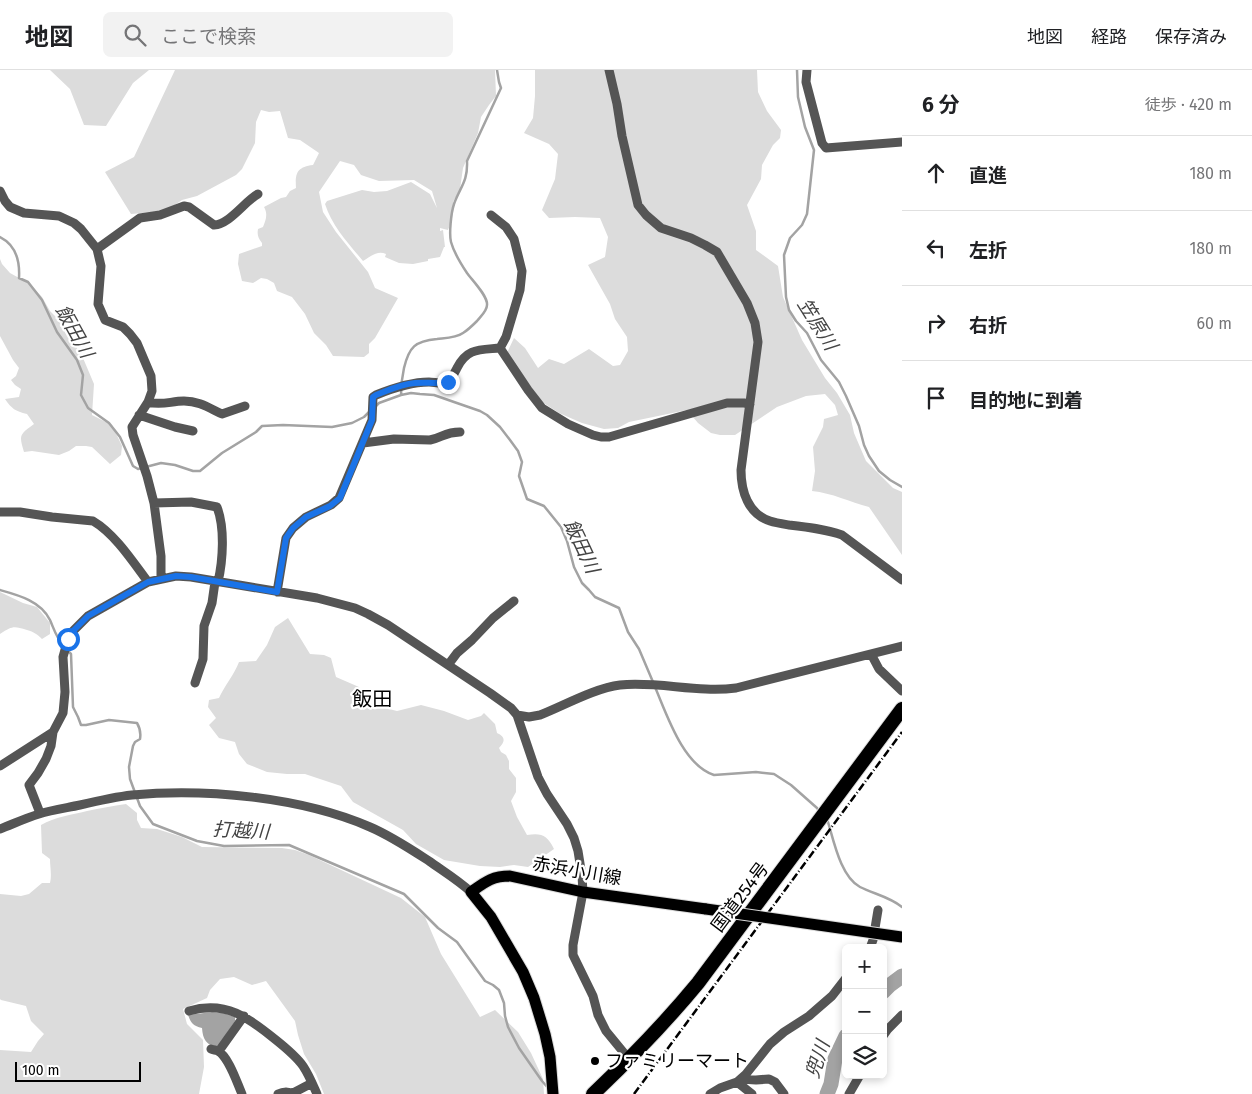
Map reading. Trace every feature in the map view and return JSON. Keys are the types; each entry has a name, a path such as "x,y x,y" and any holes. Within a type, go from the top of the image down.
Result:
{"highway":[{"name":"国道254号","path":"592,1094 674,1013 902,709"}],"main road":[{"name":"赤浜小川線","path":"471,892 493,877 510,876 583,892 902,937"},
{"path":"471,892 491,917 523,972 530,989 545,1034 550,1057 552,1094"}],"street":[{"path":"609,70 638,205 646,216 661,228 691,238 717,252 747,303 755,323 758,342 741,470 741,480 750,506 768,521 832,531 842,535 902,580"},
{"path":"808,70 806,82 810,100 822,143 826,148 902,142"},
{"path":"0,191 10,207 24,213 59,216 74,223 97,249 101,266 98,304 104,320 123,327 138,343 151,376 152,391 148,402 132,427 154,503 162,579"},
{"path":"97,249 140,218 160,215 184,206 189,207 214,225 217,225 226,220 250,198 258,194"},
{"path":"491,215 506,226 514,239 522,271 520,290 506,337 500,348"},
{"path":"500,348 542,408 568,424 601,437 610,437 728,403 750,404"},
{"path":"277,592 286,538 293,528 306,517 330,506 340,498 372,420 373,397 396,386 413,383 430,382 438,384 448,382 463,357 469,352 500,348"},
{"path":"148,402 154,404 181,401 199,402 222,414 245,406"},
{"path":"139,415 193,431"},
{"path":"363,443 394,439 430,440 451,432 460,432"},
{"path":"154,503 191,502 217,507 219,513 222,535 221,568 204,626 203,659 195,683"},
{"path":"0,512 20,512 93,521 109,534 148,582"},
{"path":"40,813 29,784 46,759 51,746 53,732 64,713 63,657 68,639 88,616 148,582 176,576 325,600 362,611 388,625 512,708 517,714 538,777 574,838 581,868 583,892 573,954 593,996 598,1015 606,1031 629,1059"},
{"path":"448,666 457,653 493,618 514,601"},
{"path":"517,714 529,717 540,716 606,688 620,685 719,690 736,688 902,646"},
{"path":"871,654 879,669 902,691"},
{"path":"0,766 53,732"},
{"path":"0,829 40,813 122,797 158,794 244,796 296,804 369,826 400,842 458,880 471,892"},
{"path":"872,944 878,910"},
{"path":"739,1081 770,1044 784,1032 809,1016 832,996 842,983"},
{"path":"189,1011 201,1008 214,1008 228,1010 244,1016 289,1050 303,1066 317,1094"},
{"path":"884,1034 902,1015"},
{"path":"242,1094 230,1066 215,1050 244,1016"},
{"path":"710,1094 739,1081 769,1079 775,1082 784,1094"},
{"path":"849,1094 858,1079"},
{"path":"739,1081 752,1094"},
{"path":"278,1094 283,1091 294,1094 312,1082"}],"shaded area":[{"path":"50,70 149,70 133,83 106,126 84,125 70,89"},
{"path":"175,70 495,70 496,96 481,117 478,133 463,168 460,189 453,202 452,220 448,230 440,228 440,231 443,230 445,247 440,257 413,264 399,263 385,257 386,254 380,253 374,254 363,261 336,227 325,204 327,201 362,190 374,192 387,191 411,182 430,194 437,208 432,191 414,180 379,181 361,175 354,165 340,161 319,192 323,212 336,232 368,272 375,288 398,298 375,338 369,344 369,353 364,357 333,356 326,345 314,333 305,314 292,297 277,291 274,283 267,279 261,278 253,283 242,281 238,264 239,254 262,246 258,236 258,229 263,227 266,219 264,207 286,197 290,191 296,188 298,172 303,167 313,165 319,153 300,140 288,138 280,111 269,112 261,110 256,122 255,143 242,169 236,175 197,196 182,200 169,209 131,214 105,172 134,157"},
{"path":"535,70 757,70 758,92 767,111 781,130 780,138 773,145 762,165 761,179 747,205 756,231 756,250 778,266 783,297 802,340 850,415 854,433 866,461 893,488 902,492 902,555 869,507 812,491 815,471 813,447 823,427 824,419 838,415 835,405 825,394 806,396 777,407 735,435 711,433 698,423 687,410 629,422 618,428 604,429 582,423 559,413 542,402 507,353 514,338 525,348 538,368 549,359 564,364 589,349 613,366 620,365 628,351 627,337 615,319 610,304 588,265 605,257 608,237 600,218 549,218 542,210 555,179 558,154 549,144 524,133 533,118"},
{"path":"0,259 10,273 30,284 42,297 50,311 62,323 83,358 94,384 92,415 112,425 122,446 121,455 110,464 92,447 86,446 76,446 59,455 32,451 24,452 21,442 23,433 34,424 27,414 14,409 5,399 19,397 21,389 11,380 16,376 19,368 0,336"},
{"path":"0,592 23,603 37,607 50,623 50,634 42,639 37,634 16,627 0,634"},
{"path":"288,618 310,654 324,655 331,658 336,677 359,687 365,703 397,711 421,705 468,720 481,716 484,713 495,724 497,733 503,738 499,748 506,755 509,761 509,769 516,778 516,792 511,801 517,817 527,835 537,834 544,836 554,849 528,867 514,865 500,867 480,866 444,860 416,844 403,830 353,802 341,786 305,774 267,772 247,764 239,754 235,742 219,738 209,725 216,718 208,707 209,700 219,698 239,662 256,661 267,645 275,627"},
{"path":"126,804 137,813 137,820 141,828 157,829 182,837 202,847 282,848 295,850 401,898 425,917 441,954 480,1017 495,1010 518,1032 531,1053 543,1079 544,1094 324,1094 316,1074 304,1054 295,1021 266,981 252,985 234,977 220,979 210,990 207,998 183,1009 187,1024 203,1040 204,1067 199,1094 0,1094 0,1050 31,1052 44,1034 31,1021 26,1006 0,999 0,894 21,896 29,894 42,883 50,883 50,859 42,853 41,825 63,816"},
{"path":"212,1012 235,1017 235,1021 217,1048 206,1041 202,1028 193,1024 188,1015"}],"waterway":[{"path":"401,395 404,368 408,355 414,346 423,341 460,335 477,321 487,307 487,301 456,254 451,242 450,229 453,208 465,179 467,161 501,88 497,70"},
{"name":"笠原川","path":"797,70 798,97 805,127 814,150 807,214 802,225 790,238 784,255 786,297 789,310 807,333 821,360 839,382 859,426 869,456 879,471 902,487"},
{"name":"飯田川","path":"0,237 10,244 16,254 19,278 28,282 42,300 57,332 77,360 83,375 81,395 88,408 109,423 120,437 133,466 138,469 161,463 200,471 222,453 256,432 262,426 332,427 352,423 369,412"},
{"name":"飯田川","path":"375,407 379,403 401,395 411,393 434,395 480,411 500,427 518,451 522,462 519,476 527,499 544,506 561,527 574,567 582,583 595,597 619,608 628,632 639,649 653,682"},
{"name":"打越川","path":"0,590 35,603 41,608 46,613 63,645"},
{"name":"打越川","path":"68,651 71,654 73,707 81,725 109,720 137,723 140,729 140,739 133,746 129,767 130,779 140,806 153,824 197,841 224,846 289,845 404,894 438,928 457,942 485,981 499,990 504,1003 508,1027 519,1048 549,1089"},
{"name":"飯田川","path":"655,687 677,738 693,761 703,769 714,775 756,772 774,774 791,785 820,812"},
{"name":"飯田川","path":"825,818 843,867 853,882 902,907"},
{"name":"兜川","path":"886,989 902,976"},
{"name":"兜川","path":"827,1094 831,1084 835,1059 842,1044"}],"railway":[{"path":"634,1094 902,732"}],"place":[{"name":"ファミリーマート","path":"595,1061"}],"district":[{"name":"飯田","path":"372,699"}],"route":[{"path":"68,639 79,624 88,616 148,582 176,576 191,577 277,592 286,538 293,528 306,517 330,506 340,498 372,420 373,397 396,386 413,383 430,382 438,384 448,382"}]}
